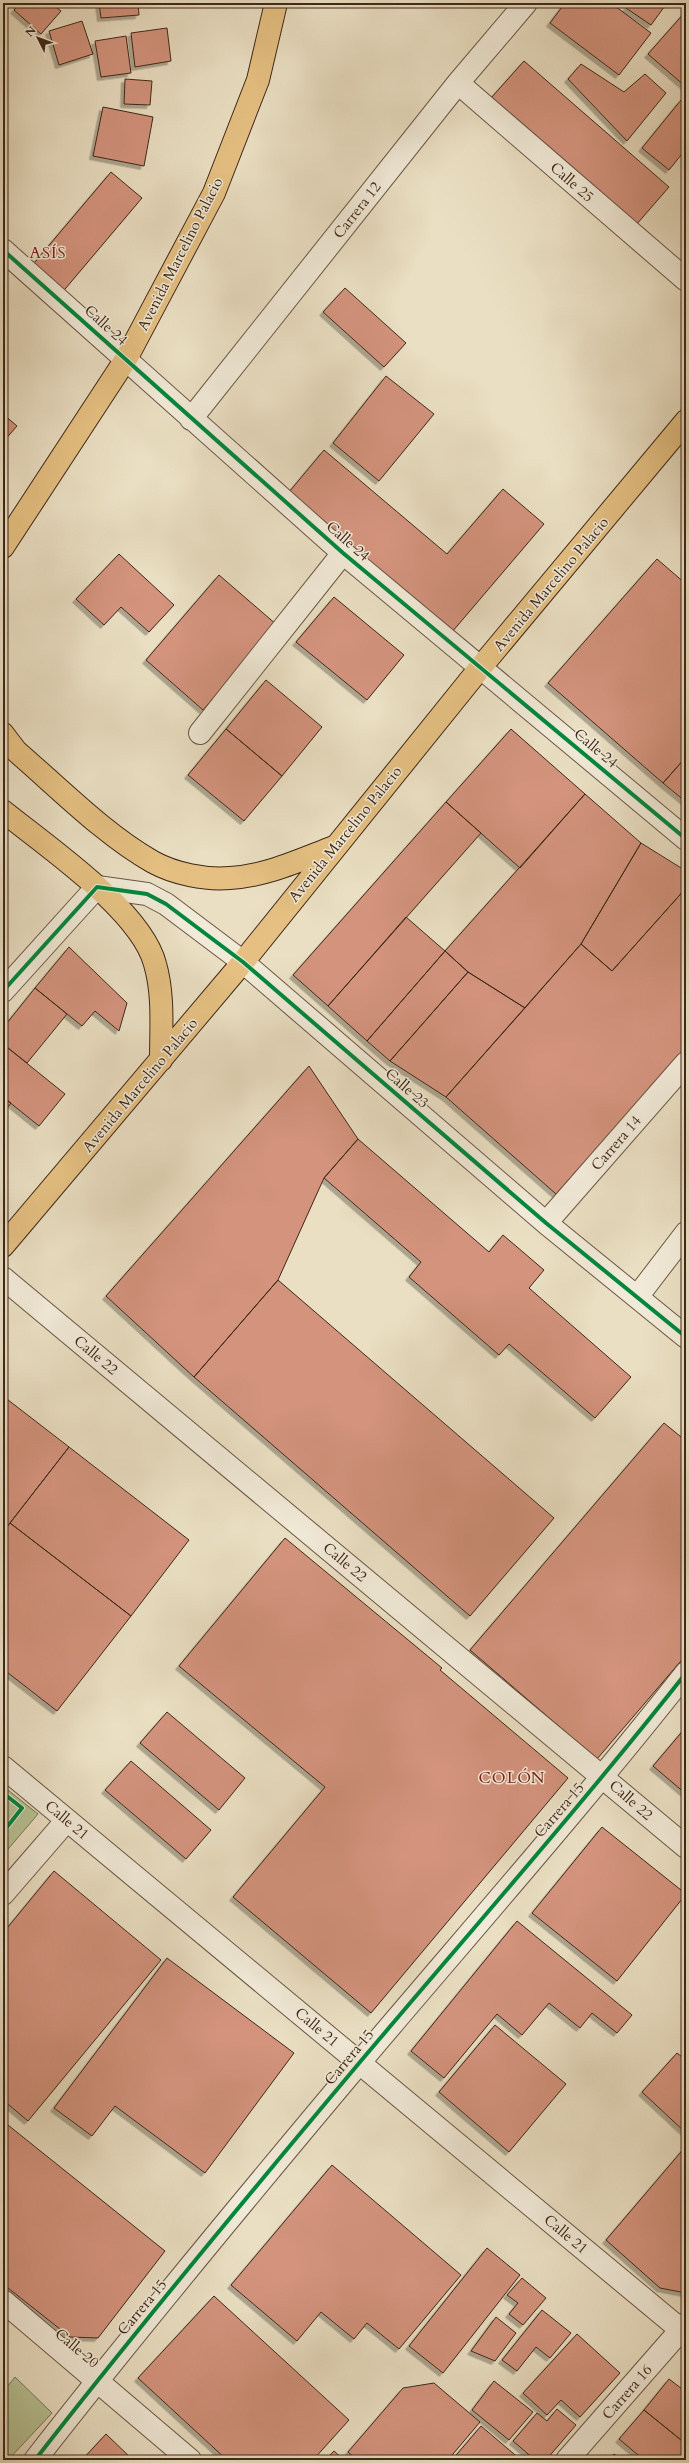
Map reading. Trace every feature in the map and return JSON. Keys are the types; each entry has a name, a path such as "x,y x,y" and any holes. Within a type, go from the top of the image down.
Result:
{"main road":[{"name":"Avenida Marcelino Palacio","path":"3,547 126,359 214,193 258,80 276,3"},
{"name":"Avenida Marcelino Palacio","path":"3,1246 162,1060 480,668 686,421"},
{"path":"3,734 16,751 121,841 154,863 197,877 230,878 265,873 334,847"},
{"path":"3,811 97,886 142,934 155,962 161,992 162,1060"}],"street":[{"name":"Carrera 12","path":"191,419 458,83 526,3"},
{"name":"Calle 25","path":"458,83 686,280"},
{"name":"Calle 24","path":"3,250 343,553 686,839"},
{"path":"200,732 343,553"},
{"path":"3,991 97,886"},
{"name":"Calle 23","path":"97,886 147,894 166,904 243,962 546,1223 686,1337"},
{"name":"Carrera 14","path":"546,1223 686,1063"},
{"path":"637,1297 683,1244"},
{"name":"Calle 22","path":"3,1278 604,1777 686,1847"},
{"name":"Carrera 15","path":"35,2460 97,2381 359,2063 604,1777 686,1673"},
{"name":"Calle 21","path":"3,1767 359,2063 684,2329"},
{"path":"3,1894 67,1820"},
{"name":"Calle 20","path":"3,2301 190,2460"},
{"name":"Carrera 16","path":"567,2460 684,2329"}],"green space":[{"path":"3,1786 38,1814 3,1855"},
{"path":"15,2377 52,2413 8,2460 3,2460 3,2392"}],"building":[{"path":"20,3 51,3 61,11 41,34 14,10"},
{"path":"99,3 138,3 139,15 101,18"},
{"path":"565,3 611,3 651,33 619,75 550,23"},
{"path":"630,3 667,3 651,25 626,8"},
{"path":"686,11 686,87 648,54"},
{"path":"82,21 93,54 59,65 49,31"},
{"path":"167,28 171,61 135,67 131,33"},
{"path":"126,36 131,73 101,77 95,41"},
{"path":"524,61 669,187 636,225 491,98"},
{"path":"581,64 624,92 645,74 666,93 627,141 568,79"},
{"path":"125,79 152,81 150,105 124,104"},
{"path":"681,100 686,104 686,149 669,170 642,148"},
{"path":"103,107 153,117 144,166 93,156"},
{"path":"111,172 142,198 60,295 29,269"},
{"path":"345,288 406,343 384,367 323,312"},
{"path":"386,376 434,414 379,481 333,443"},
{"path":"3,414 17,426 3,442"},
{"path":"324,450 447,554 503,489 544,524 452,632 289,492"},
{"path":"119,554 174,605 149,632 121,607 104,625 76,599"},
{"path":"657,559 686,584 686,757 663,783 548,683"},
{"path":"219,575 277,625 203,710 146,660"},
{"path":"334,597 404,655 367,700 296,642"},
{"path":"266,680 322,727 282,776 226,729"},
{"path":"226,729 282,776 244,821 188,775"},
{"path":"511,729 585,794 520,868 446,802"},
{"path":"686,757 686,802 663,783"},
{"path":"585,794 641,843 581,944 525,1008 468,972 445,951"},
{"path":"446,802 481,833 328,1006 293,975"},
{"path":"641,843 686,871 686,888 612,971 581,944"},
{"path":"686,888 686,1048 556,1194 446,1097 581,944 612,971"},
{"path":"406,917 445,951 367,1041 328,1006"},
{"path":"69,947 127,1003 119,1031 95,1011 82,1026 35,988"},
{"path":"445,951 468,972 390,1061 367,1041"},
{"path":"468,972 525,1008 446,1097 390,1061"},
{"path":"35,988 67,1014 27,1063 3,1044 3,1028"},
{"path":"3,1044 65,1094 39,1126 3,1097"},
{"path":"309,1066 358,1139 324,1178 278,1280 194,1377 106,1296"},
{"path":"3,1097 11,1103 3,1113"},
{"path":"358,1139 489,1252 503,1235 544,1270 529,1288 631,1377 595,1418 509,1344 499,1355 409,1277 421,1262 324,1178"},
{"path":"278,1280 554,1518 470,1616 194,1377"},
{"path":"3,1396 69,1447 3,1532"},
{"path":"664,1423 686,1441 686,1655 597,1759 470,1650"},
{"path":"69,1447 189,1540 131,1616 10,1523"},
{"path":"10,1523 131,1616 57,1711 3,1669 3,1532"},
{"path":"285,1538 442,1668 440,1670 568,1778 371,2013 233,1897 325,1787 179,1666"},
{"path":"167,1712 245,1778 219,1810 140,1743"},
{"path":"686,1727 686,1794 653,1766"},
{"path":"131,1761 211,1830 186,1859 105,1790"},
{"path":"602,1827 686,1894 617,1981 532,1913"},
{"path":"54,1871 161,1960 28,2121 3,2100 3,1933"},
{"path":"517,1921 632,2015 617,2033 592,2013 580,2028 549,2003 522,2035 497,2014 444,2078 411,2051"},
{"path":"167,1958 294,2053 205,2173 115,2106 92,2136 54,2108"},
{"path":"495,2025 566,2084 509,2152 439,2092"},
{"path":"677,2053 686,2060 686,2133 642,2092"},
{"path":"3,2121 165,2251 98,2338 70,2337 3,2284"},
{"path":"686,2146 686,2293 660,2288 606,2240"},
{"path":"332,2165 461,2275 399,2349 367,2323 354,2339 321,2312 297,2341 231,2285"},
{"path":"487,2248 520,2275 443,2373 409,2346"},
{"path":"522,2278 546,2298 523,2325 509,2314 518,2303 507,2295"},
{"path":"214,2296 349,2420 313,2460 227,2460 138,2378"},
{"path":"542,2310 571,2333 550,2358 536,2347 517,2371 502,2360"},
{"path":"496,2317 516,2333 495,2361 471,2351"},
{"path":"577,2334 620,2373 580,2417 561,2400 547,2415 523,2393"},
{"path":"669,2379 686,2392 686,2444 644,2410"},
{"path":"494,2381 533,2412 509,2440 472,2410"},
{"path":"434,2383 480,2422 448,2460 357,2460 348,2452 403,2388"},
{"path":"557,2409 576,2425 546,2460 535,2460 513,2441 537,2413 547,2421"},
{"path":"644,2410 686,2444 686,2460 644,2460 619,2439"},
{"path":"481,2426 521,2460 452,2460"},
{"path":"106,2434 133,2460 82,2460"},
{"path":"334,2451 344,2460 325,2460"},
{"path":"614,2454 622,2460 609,2460"}],"cycle path":[{"path":"3,250 343,553 686,839"},
{"path":"3,991 97,887 147,894 166,904 243,962 546,1223 686,1337"},
{"path":"35,2460 155,2309 360,2062 565,1821 686,1673"},
{"path":"3,1793 22,1808 3,1832"}],"district":[{"name":"ASÍS","path":"48,253"},
{"name":"COLÓN","path":"512,1778"}]}
